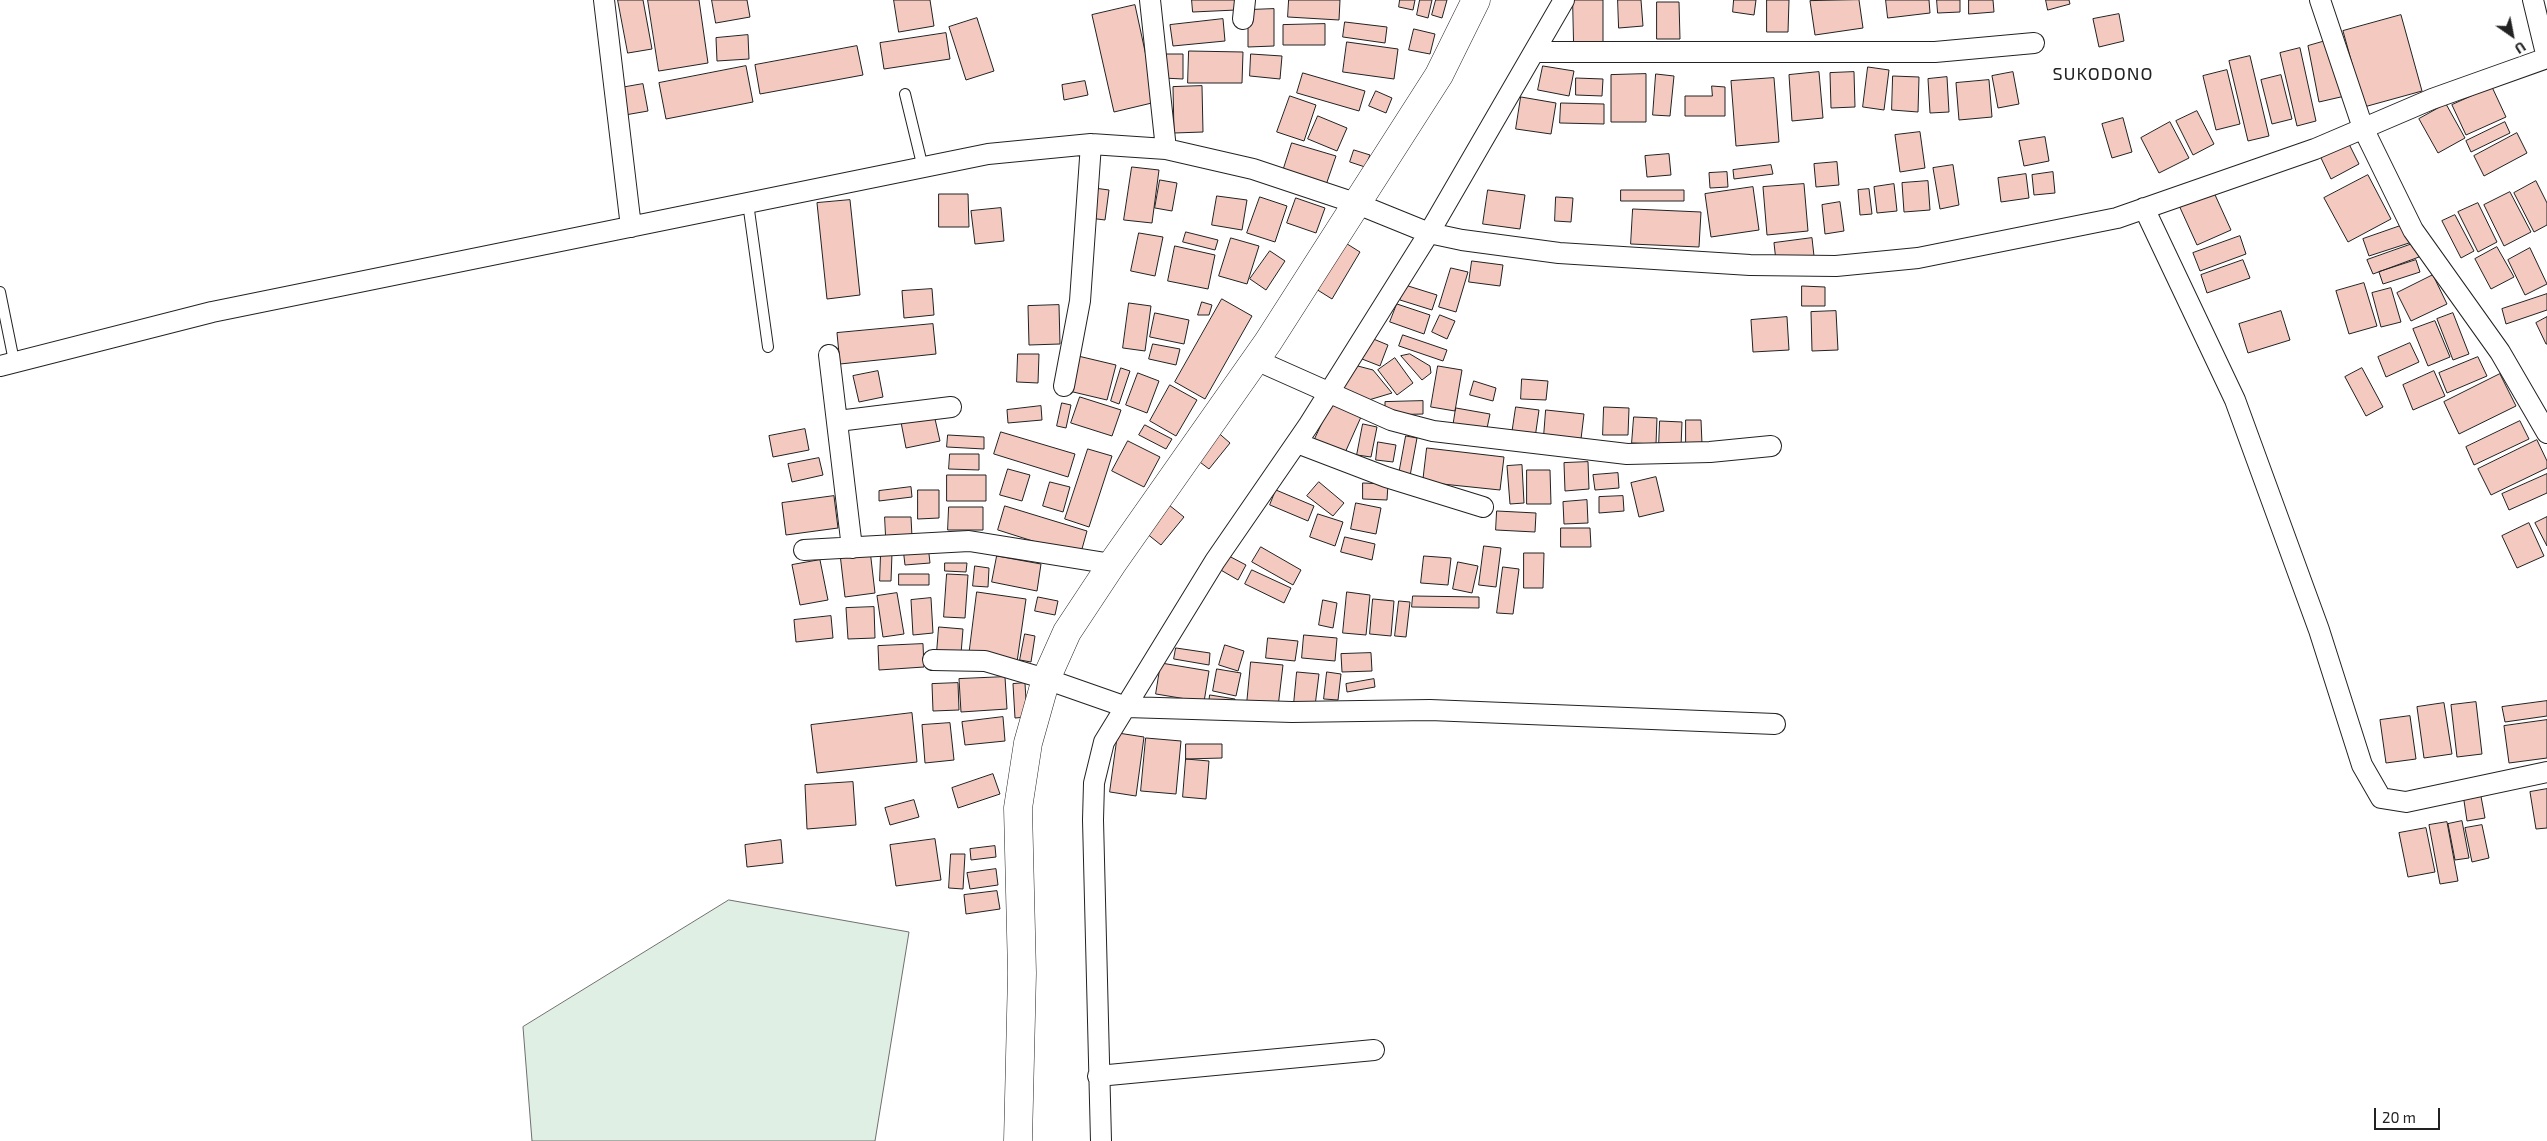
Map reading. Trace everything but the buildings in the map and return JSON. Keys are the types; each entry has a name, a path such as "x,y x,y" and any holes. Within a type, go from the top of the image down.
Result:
{"main road":[{"path":"1018,1141 1022,974 1018,808 1028,744 1057,684 1067,632 1112,564 1364,207 1439,75 1476,0"}],"street":[{"path":"604,0 631,227"},
{"path":"1150,0 1166,149"},
{"path":"1101,1141 1098,1076 1093,820 1094,783 1104,742 1119,705 1215,561 1297,443 1564,0"},
{"path":"2320,0 2363,128 2413,230 2500,352 2547,433"},
{"path":"7,363 212,312 988,154 1091,144 1166,149 1253,168 1424,230 1462,240 1559,253 1750,265 1836,266 1918,258 2118,218 2315,149 2432,99 2544,65 2547,58 2533,0"},
{"path":"1534,52 1936,52 2034,43"},
{"path":"1064,386 1080,301 1091,144"},
{"path":"2144,208 2235,400 2319,630 2362,765 2372,786 2381,798 2406,802 2547,772"},
{"path":"829,355 852,548"},
{"path":"1256,360 1391,420 1433,431 1627,454 1710,452 1771,446"},
{"path":"838,421 950,407"},
{"path":"1297,443 1386,477 1483,507"},
{"path":"804,550 969,541 1112,564"},
{"path":"933,660 984,662 1119,705 1292,712 1430,710 1775,724"},
{"path":"1098,1076 1374,1050"}],"lane":[{"path":"905,94 923,168"},
{"path":"748,203 768,346"},
{"path":"0,292 7,363"}],"green space":[{"path":"729,900 909,932 875,1141 532,1141 523,1027"}],"district":[{"name":"SUKODONO","path":"2103,74"}]}
